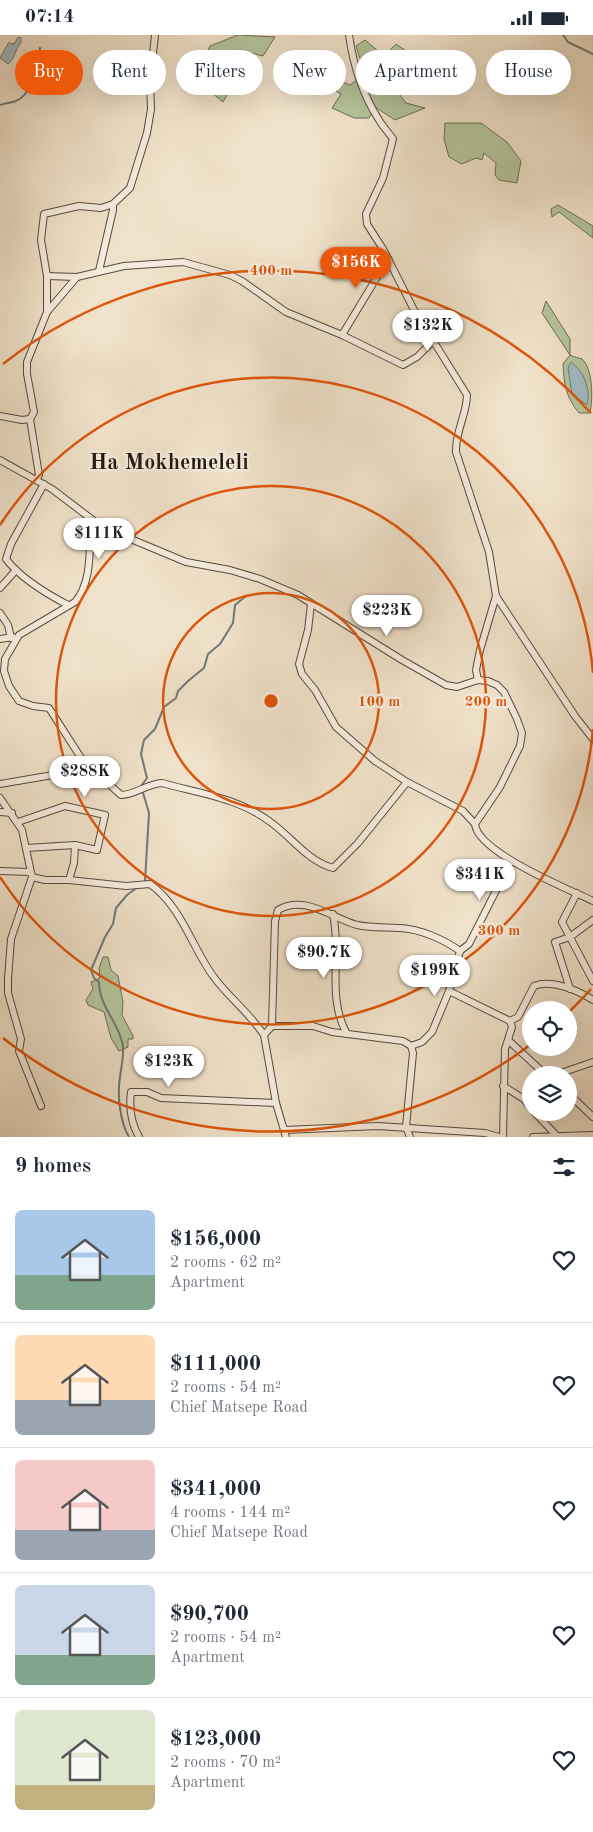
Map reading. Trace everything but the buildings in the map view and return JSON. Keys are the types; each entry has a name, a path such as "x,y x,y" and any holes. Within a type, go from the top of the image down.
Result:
{"street":[{"path":"38,479 39,475 30,419 34,412 27,374 27,362 46,312 47,276 41,241 44,214 79,206 101,208 112,204 130,188 147,133 151,109 150,82 156,35"},
{"path":"349,35 352,53 363,87 379,121 393,139 384,173 365,217 369,229 378,239 433,341 467,395 467,403 455,444 456,452 489,552 496,596 575,716 593,739"},
{"path":"99,271 114,210 112,204"},
{"path":"342,335 388,259"},
{"path":"47,276 77,277 99,271 151,264 183,262 195,264 242,281 286,312 342,335 403,365 417,357 433,341"},
{"path":"46,312 77,277"},
{"path":"0,416 22,420 30,419"},
{"path":"0,460 38,479 44,485 70,501 91,520 102,527 186,562 230,570 260,579 298,595 446,685 457,687 478,680 488,681 504,692 522,733 520,746 500,787 475,824"},
{"path":"44,485 11,545 6,559 16,570 49,595 68,605"},
{"path":"0,639 19,635 81,595 88,569 91,520"},
{"path":"0,588 16,570"},
{"path":"478,680 476,670 480,650 496,596"},
{"path":"311,604 308,630 300,664 302,674 315,690 336,727 375,761 407,782 463,811 475,824 477,833 482,839 511,861 593,901"},
{"path":"0,613 8,625 11,637"},
{"path":"19,635 2,661 9,686 18,701 33,706 49,708 92,775 101,777 121,795 127,795 150,784 162,783 234,802 270,821 314,860 333,868 358,843 407,782"},
{"path":"0,784 88,769"},
{"path":"0,798 18,822 31,874 11,939 8,993 21,1039 19,1051 40,1106"},
{"path":"18,822 65,806 105,815 97,850 75,845 26,848"},
{"path":"0,812 12,813"},
{"path":"69,880 74,863 75,845"},
{"path":"412,1046 422,1042 432,1031 449,991 460,951 469,944 511,861"},
{"path":"0,871 31,874 45,880 69,880 126,886 150,885 167,898 213,976 252,1016 264,1035 276,1103 285,1133 406,1127 440,1129 454,1133 485,1133 499,1137"},
{"path":"577,893 562,922 593,981"},
{"path":"264,1035 272,1027 275,921 278,910 288,904 304,905 333,914 357,925 401,928 425,933 460,951"},
{"path":"333,914 338,944 334,979 338,1018 347,1034"},
{"path":"570,989 555,942 570,937 593,920"},
{"path":"510,1021 518,1017 534,986 544,982 581,992 593,1000"},
{"path":"449,991 510,1021 512,1027 505,1049 503,1137"},
{"path":"272,1027 312,1026 332,1032 403,1041 412,1046"},
{"path":"508,1041 536,1066"},
{"path":"410,1137 406,1127 413,1053 412,1046"},
{"path":"577,1067 593,1062"},
{"path":"503,1086 522,1098"},
{"path":"139,1137 135,1129 130,1105 131,1092 147,1093 161,1098 276,1103"},
{"path":"577,1101 593,1117"},
{"path":"542,1121 557,1137"},
{"path":"533,1137 593,1135"}],"green space":[{"path":"238,35 275,37 263,56 263,50 208,50 210,46"},
{"path":"365,40 377,50 357,50 356,46"},
{"path":"396,44 405,50 390,50"},
{"path":"356,81 356,95 400,95 406,103 425,108 395,120 375,107 369,118 354,118 332,108 340,95 346,95 346,83 350,85"},
{"path":"214,95 227,95 223,102"},
{"path":"445,123 481,123 507,142 521,161 517,183 499,180 495,175 496,163 484,153 482,160 476,158 462,164 449,157 444,139"},
{"path":"558,205 593,226 593,238 559,212 552,217 551,209"},
{"path":"546,301 570,339 570,355 542,313"},
{"path":"570,355 582,359 586,364 592,392 590,413 579,413 571,402 566,390 563,364"},
{"path":"103,957 108,957 111,970 118,976 123,1002 122,1015 133,1036 133,1039 128,1039 128,1047 119,1051 111,1038 104,1012 88,1005 86,1000 93,989 91,982 100,978 99,968"}],"water":[{"path":"18,37 21,38 21,43 8,64 0,58 9,42 13,45"},
{"path":"571,362 580,371 585,381 588,393 587,405 572,394 568,368"}],"waterway":[{"path":"563,35 568,42 593,54"},
{"path":"0,105 16,101 27,92 34,78 40,48"},
{"path":"145,881 149,813 141,786 147,778 141,754 144,740 155,729 164,707 176,698 178,691 204,668 208,654 220,644 233,623 235,605 246,596"},
{"path":"129,1137 123,1124 119,1100 119,1084 123,1058 121,1037 102,999 99,982 94,978 91,970 105,937 113,924 116,908 127,895 138,887"}],"district":[{"name":"Ha Mokhemeleli","path":"169,461"}]}
